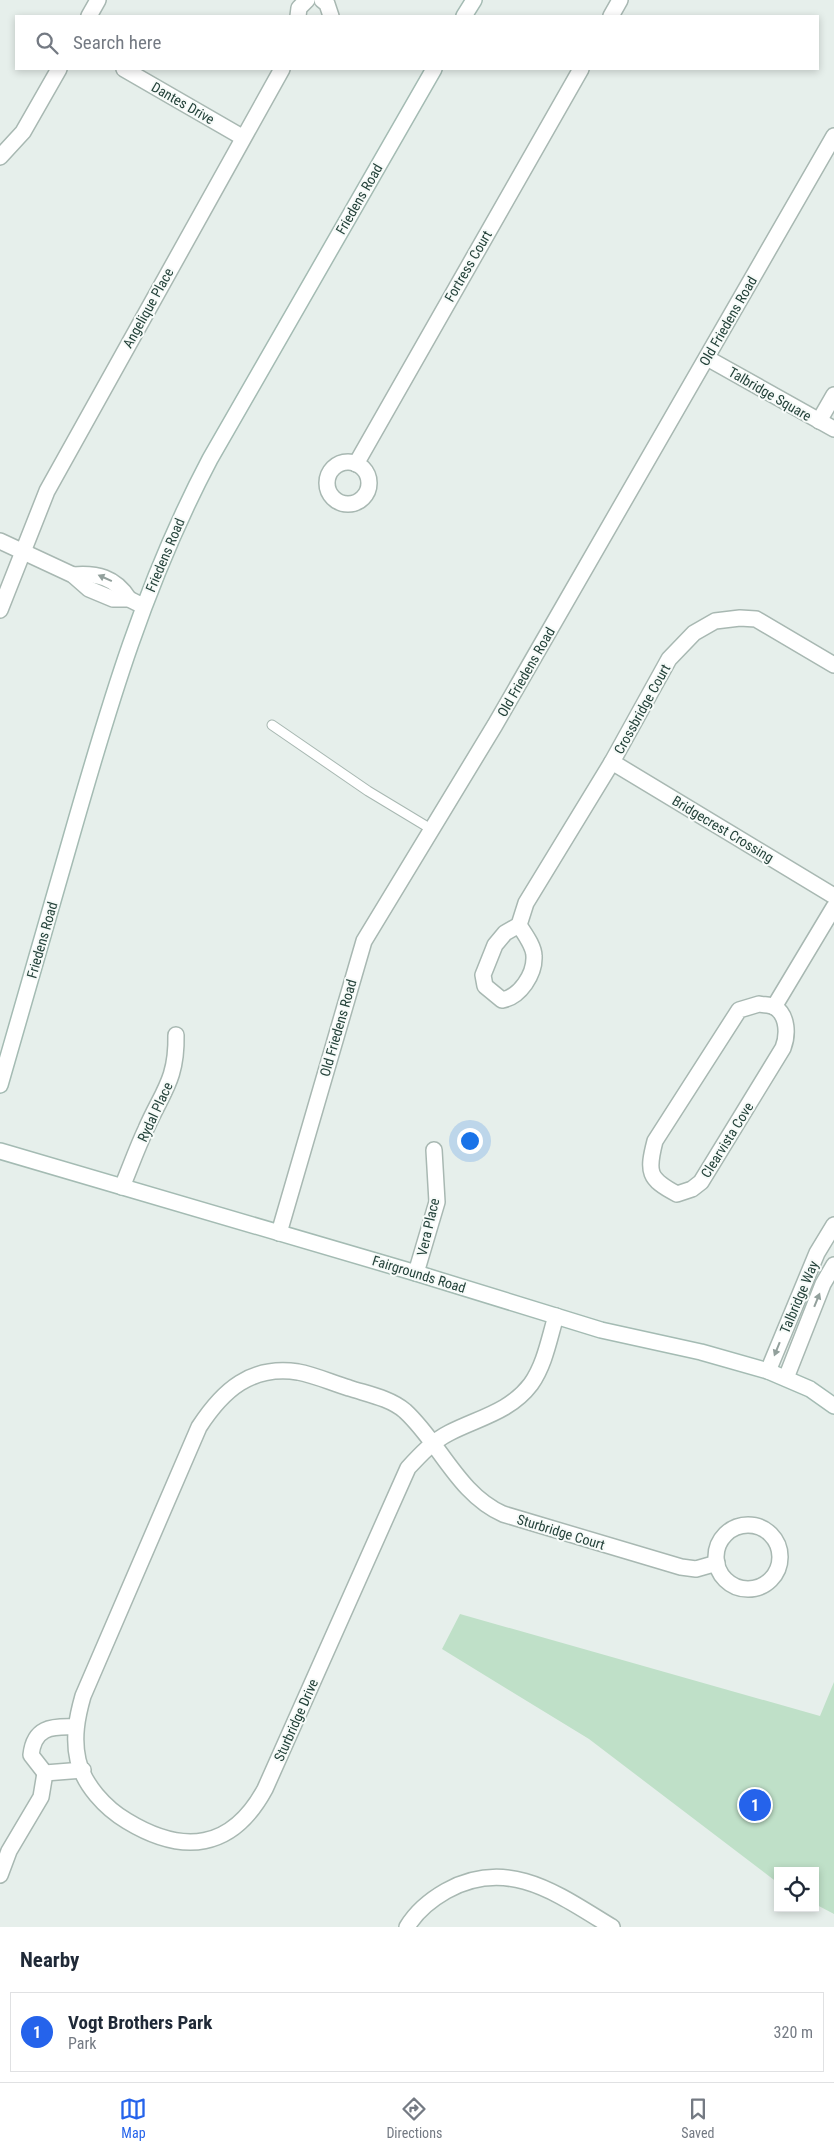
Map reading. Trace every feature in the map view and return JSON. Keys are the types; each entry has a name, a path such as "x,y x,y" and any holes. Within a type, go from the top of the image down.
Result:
{"street":[{"path":"90,15 98,0"},
{"path":"298,15 299,8 307,0"},
{"path":"322,0 328,4 331,15"},
{"path":"465,15 474,0"},
{"path":"611,15 620,0"},
{"path":"0,157 23,132 58,70"},
{"name":"Dantes Drive","path":"126,70 242,137"},
{"name":"Angelique Place","path":"0,610 22,550 47,491 242,137 281,70"},
{"name":"Friedens Road","path":"0,1084 102,728 143,606 189,500 210,459 433,70"},
{"name":"Fortress Court","path":"356,464 580,70"},
{"name":"Old Friedens Road","path":"280,1233 364,941 495,725 834,136"},
{"name":"Talbridge Square","path":"707,358 834,429"},
{"path":"819,421 834,395"},
{"path":"0,541 73,575 92,573 120,586 128,599 143,606"},
{"name":"Crossbridge Court","path":"519,925 526,904 612,762 670,659 694,633 715,621 740,618 756,619 834,665"},
{"name":"Bridgecrest Crossing","path":"612,762 834,896"},
{"path":"774,1006 834,907"},
{"path":"519,925 534,955 533,969 523,987 511,998 502,1000 485,986 483,975 495,945 505,933 519,925"},
{"name":"Clearvista Cove","path":"759,1004 774,1006 783,1016 787,1038 783,1048 701,1182 692,1189 677,1194 660,1185 652,1175 649,1163 655,1141 739,1010 759,1004"},
{"name":"Rydal Place","path":"122,1187 146,1128 171,1081 176,1063 176,1035"},
{"name":"Vera Place","path":"416,1273 436,1202 434,1150"},
{"name":"Fairgrounds Road","path":"0,1151 416,1273 601,1330 701,1352 768,1371 810,1389 834,1406"},
{"name":"Talbridge Way","path":"768,1371 817,1253 832,1232"},
{"name":"Talbridge Way","path":"786,1378 823,1284 834,1265"},
{"name":"Sturbridge Drive","path":"433,1444 421,1427 402,1409 385,1400 308,1375 284,1371 257,1375 234,1386 214,1404 199,1428 88,1684 75,1727 78,1760 89,1785 117,1816 153,1836 168,1841 200,1842 225,1833 246,1818 256,1806 265,1789 399,1484 408,1468 433,1444 448,1433 503,1409 518,1399 540,1369 556,1316"},
{"name":"Sturbridge Court","path":"433,1444 466,1487 489,1508 503,1514 682,1567 696,1569 717,1564"},
{"path":"741,1526 758,1527 766,1530 778,1544 780,1563 772,1579 755,1588 746,1589 728,1583 722,1576 717,1564 717,1549 720,1541 733,1529 741,1526"},
{"path":"45,1773 31,1756 32,1742 38,1734 52,1728 75,1727"},
{"path":"45,1773 82,1770"},
{"path":"0,1875 9,1851 41,1794 45,1773"},
{"path":"407,1927 434,1898 458,1885 488,1877 514,1878 538,1884 612,1927"}],"lane":[{"path":"272,725 368,791 431,829"}],"green space":[{"path":"460,1614 820,1716 834,1682 834,1914 819,1906 819,1867 774,1867 774,1880 589,1739 442,1649"}],"place":[{"name":"Vogt Brothers Park","path":"755,1805"}]}
